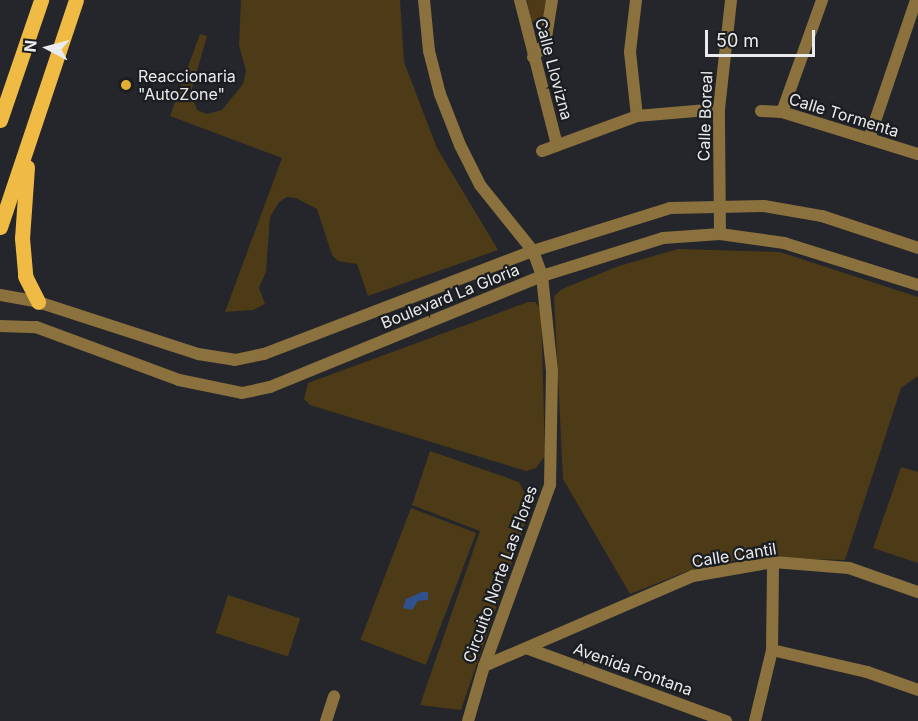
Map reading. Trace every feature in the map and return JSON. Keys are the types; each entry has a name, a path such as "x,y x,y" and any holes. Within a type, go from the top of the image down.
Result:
{"main road":[{"path":"0,120 42,0"},
{"path":"0,227 76,0"},
{"path":"29,142 22,238 25,276 38,302"}],"street":[{"name":"Circuito Norte Las Flores","path":"424,0 429,51 460,145 480,185 533,251 542,276 552,371 550,484 484,666 468,721"},
{"name":"Calle Llovizna","path":"520,0 557,145"},
{"path":"533,57 545,44 552,0"},
{"path":"636,0 630,52 637,116"},
{"name":"Calle Boreal","path":"720,234 719,109 731,0"},
{"path":"782,112 822,0"},
{"path":"869,139 916,0"},
{"path":"542,151 637,116 719,109"},
{"name":"Calle Tormenta","path":"760,111 782,112 918,154"},
{"name":"Boulevard La Gloria","path":"0,295 38,302 198,354 235,360 264,354 533,251 670,208 720,205 764,206 822,216 918,248"},
{"name":"Boulevard La Gloria","path":"0,326 36,327 179,380 242,393 270,387 542,276 663,238 720,234 811,248 917,281"},
{"path":"755,721 772,650 773,562"},
{"name":"Calle Cantil","path":"484,666 529,649 693,576 773,562 849,568 918,592"},
{"name":"Avenida Fontana","path":"529,649 726,721"},
{"path":"772,650 867,672 918,690"},
{"path":"326,721 334,696"}],"shaded area":[{"path":"241,0 400,0 404,62 437,148 498,250 368,296 357,264 338,261 332,255 317,209 296,198 287,197 279,202 270,217 266,272 259,288 265,304 253,310 225,312 282,158 170,116 200,34 207,36 191,92 197,110 207,114 222,110 243,84 246,71 239,45"},
{"path":"527,0 549,0 543,20 531,22"},
{"path":"678,249 780,252 918,297 918,376 901,388 845,560 750,557 688,571 630,594 563,479 554,296 562,289 619,266"},
{"path":"528,302 535,302 541,309 545,456 536,468 526,471 310,405 304,399 308,383"},
{"path":"430,451 519,482 531,506 461,710 420,705 480,531 412,505"},
{"path":"901,467 918,472 918,563 873,548"},
{"path":"411,508 476,533 426,665 360,640"},
{"path":"228,595 300,618 288,657 216,633"}],"water":[{"path":"422,592 428,592 428,600 418,601 412,610 403,608 406,599"}],"place":[{"name":"Reaccionaria \"AutoZone\"","path":"126,85"}]}
